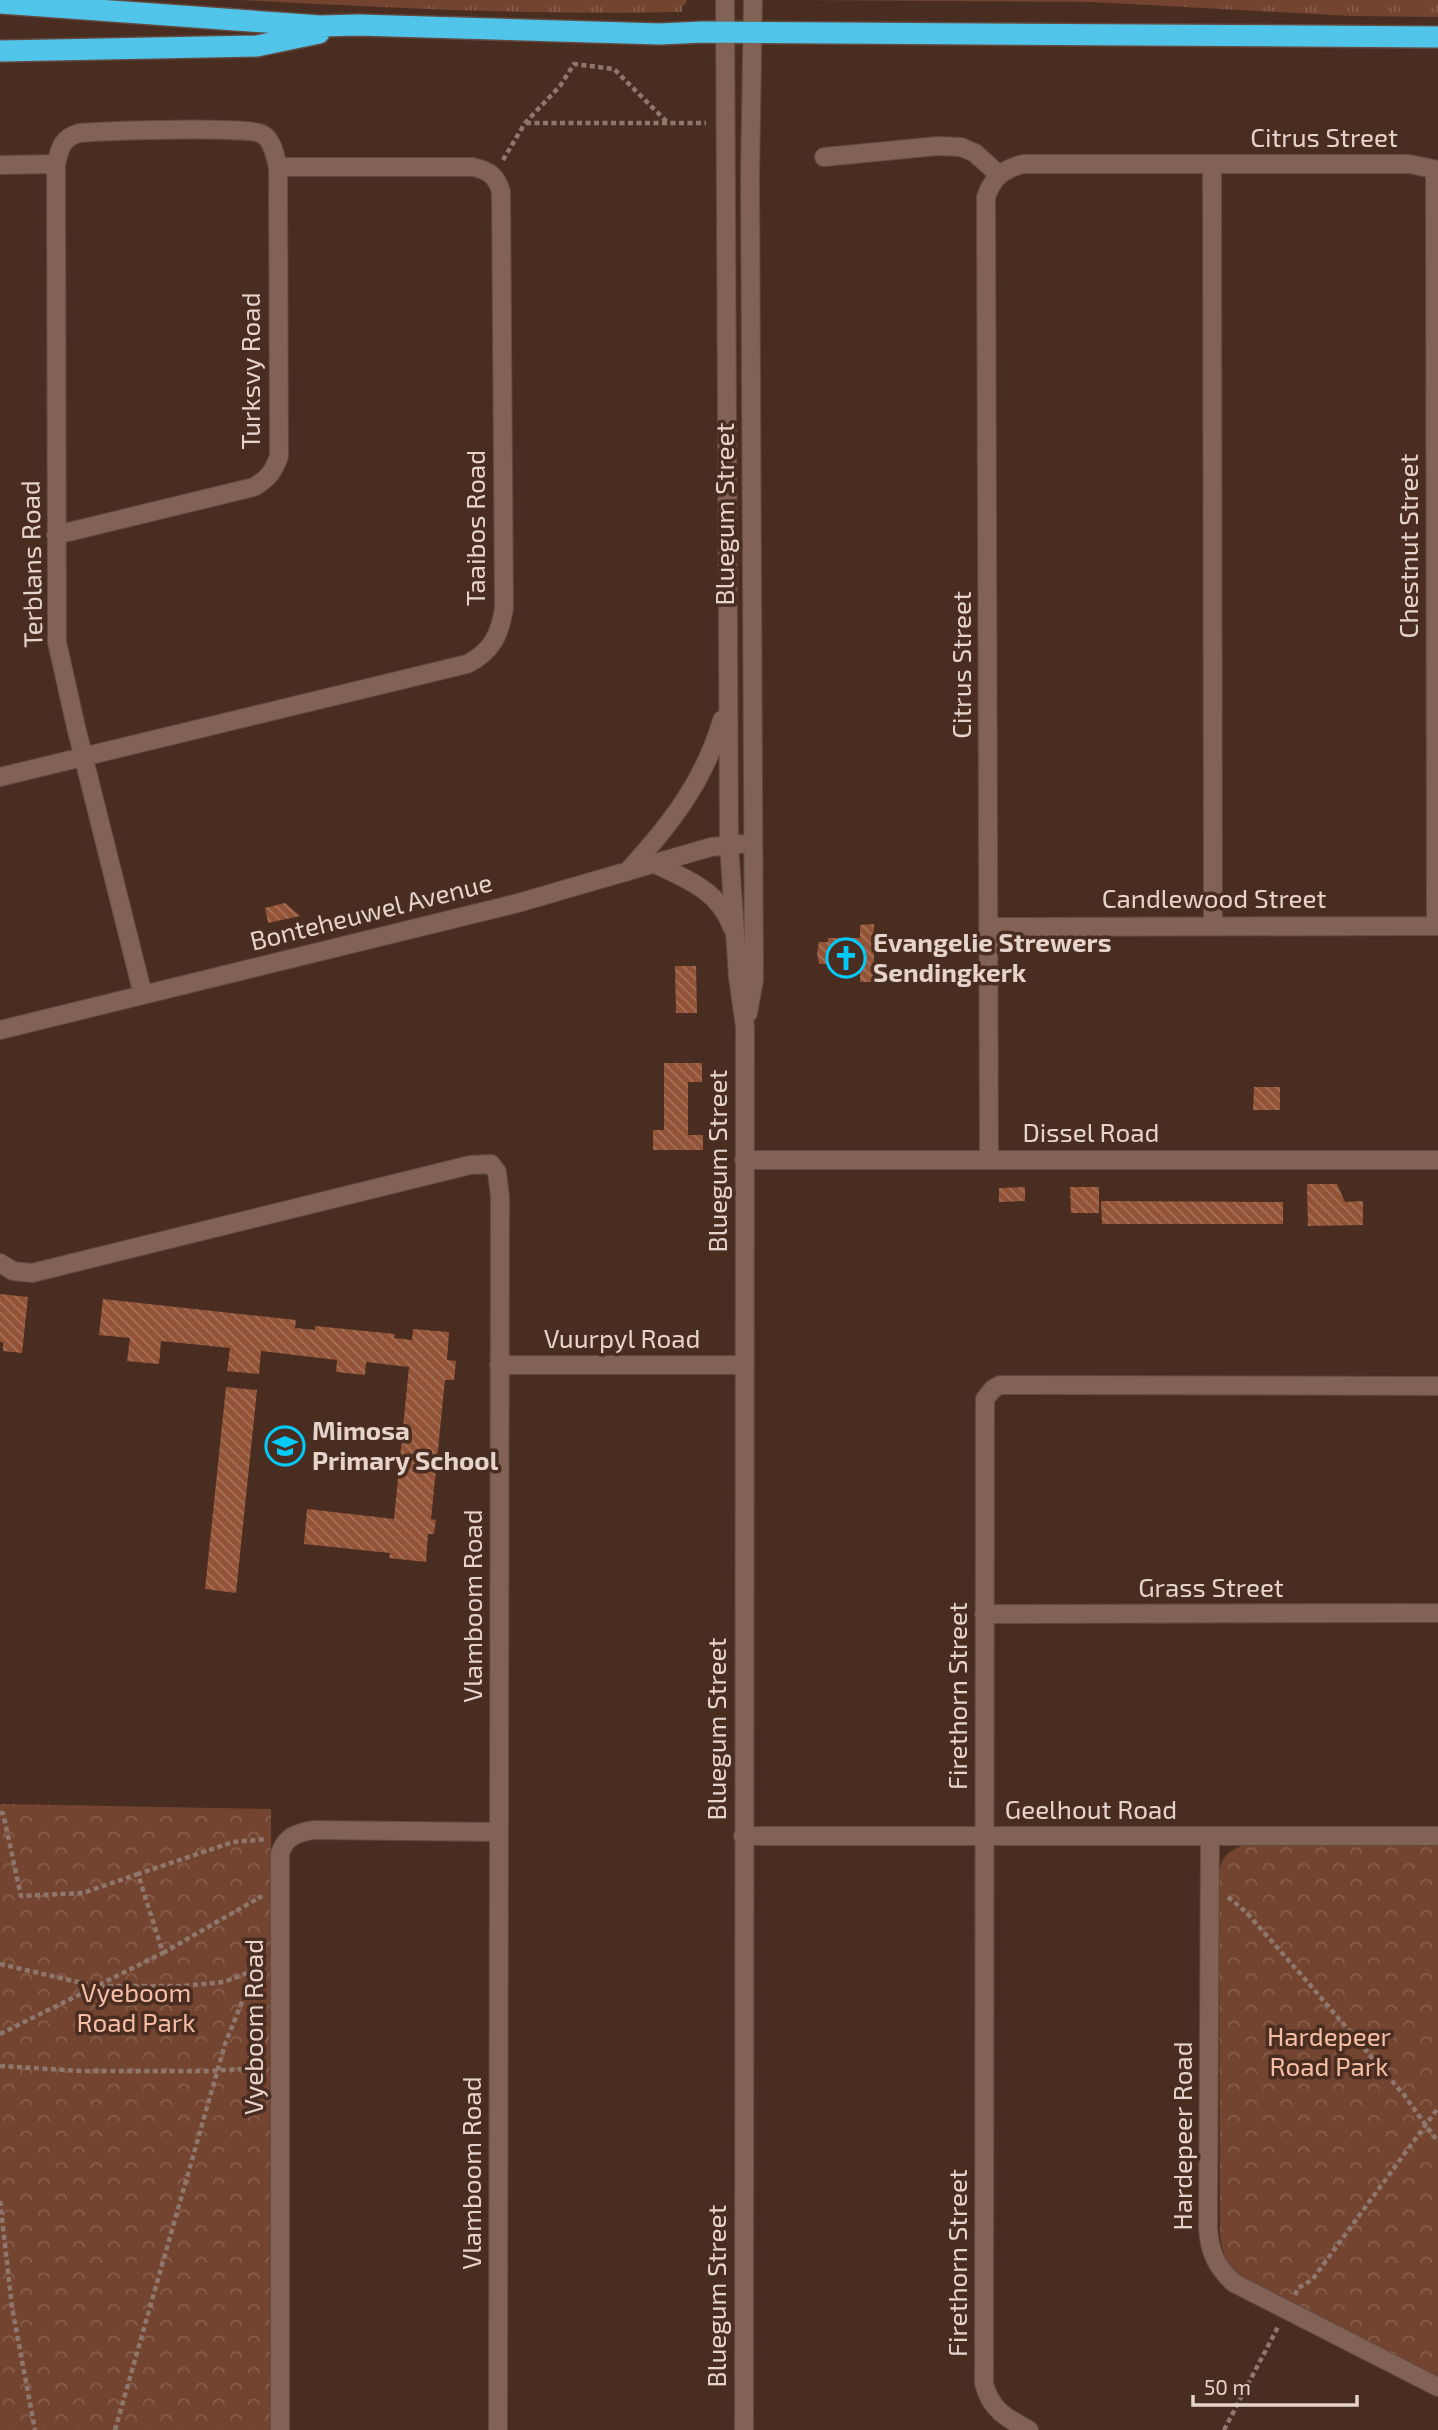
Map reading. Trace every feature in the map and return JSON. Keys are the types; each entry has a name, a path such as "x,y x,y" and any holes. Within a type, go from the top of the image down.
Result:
{"highway":[{"path":"0,3 320,26 660,34 1438,37"},
{"path":"0,51 257,46 359,25"}],"street":[{"name":"Bluegum Street","path":"724,0 729,845 734,937 745,1027 744,2430"},
{"name":"Bluegum Street","path":"745,1027 754,980 750,189 753,0"},
{"name":"Turksvy Road","path":"56,164 65,139 79,133 254,131 263,134 273,149 278,167 279,456 276,467 264,481 254,487 56,535"},
{"path":"824,157 937,146 961,147 975,153 998,174"},
{"path":"0,164 56,164"},
{"name":"Terblans Road","path":"56,164 57,642 143,995"},
{"name":"Citrus Street","path":"989,1160 986,197 998,174 1023,164 1409,164 1436,170"},
{"path":"1212,164 1213,925"},
{"path":"278,167 472,167 484,169 493,176"},
{"name":"Chestnut Street","path":"1436,170 1437,926"},
{"name":"Taaibos Road","path":"0,777 84,759 467,664 479,658 493,645 501,628 504,608 501,192 493,176"},
{"path":"627,872 671,821 699,780 716,739 727,701"},
{"name":"Bonteheuwel Avenue","path":"0,1030 517,903 711,847 754,842"},
{"path":"655,864 694,882 713,896 726,914 734,937"},
{"name":"Candlewood Street","path":"989,927 1437,926"},
{"name":"Dissel Road","path":"744,1160 1438,1160"},
{"name":"Vlamboom Road","path":"0,1263 13,1271 32,1273 470,1165 491,1164 497,1172 500,1196 498,2430"},
{"name":"Vuurpyl Road","path":"499,1365 744,1365"},
{"name":"Firethorn Street","path":"1029,2430 998,2411 987,2394 984,2383 985,1399 1000,1385 1438,1386"},
{"name":"Grass Street","path":"984,1614 1438,1613"},
{"path":"290,1837 313,1830 499,1832"},
{"name":"Geelhout Road","path":"743,1836 1438,1836"},
{"name":"Hardepeer Road","path":"1210,1836 1208,2240 1217,2264 1234,2283 1438,2387"},
{"name":"Vyeboom Road","path":"280,2430 280,1854 283,1844 290,1837"}],"path":[{"path":"493,176 525,123 559,86 574,64 614,69 669,124"},
{"path":"525,123 706,123"},
{"path":"0,1812 3,1813 20,1896 83,1893 233,1842 290,1837"},
{"path":"138,1874 163,1953"},
{"path":"1211,1883 1246,1912 1404,2095 1438,2142"},
{"path":"0,2034 163,1953 280,1885"},
{"path":"115,2430 217,2070 244,1997 269,1952 280,1949"},
{"path":"0,1965 95,1986 183,1986 224,1982 260,1968"},
{"path":"0,2066 82,2071 280,2068"},
{"path":"1224,2430 1298,2288 1312,2280 1438,2108"},
{"path":"0,2201 12,2307 35,2430"}],"green space":[{"path":"241,0 687,0 682,6 682,12 572,13"},
{"path":"799,0 1438,0 1438,17 1351,16 1092,2"},
{"name":"Vyeboom Road Park","path":"0,1804 271,1809 273,2430 0,2430"},
{"name":"Hardepeer Road Park","path":"1438,1844 1438,2377 1248,2283 1231,2267 1225,2254 1220,2231 1219,1873 1227,1854 1247,1845"}],"building":[{"path":"285,903 300,916 268,923 265,908"},
{"name":"Evangelie Strewers Sendingkerk","path":"874,924 874,982 860,982 860,969 828,969 827,964 819,964 819,942 828,942 828,938 860,938 860,925"},
{"path":"675,966 696,966 697,1013 676,1013"},
{"path":"664,1063 702,1063 702,1082 688,1082 688,1135 703,1135 703,1150 653,1150 653,1130 664,1130"},
{"path":"1254,1087 1280,1087 1280,1110 1253,1110"},
{"path":"1307,1184 1337,1184 1345,1202 1363,1201 1363,1225 1308,1226"},
{"path":"1025,1187 1025,1201 999,1202 999,1188"},
{"path":"1070,1187 1099,1187 1099,1213 1071,1213"},
{"path":"1101,1201 1283,1202 1283,1224 1102,1224"},
{"path":"0,1294 28,1297 22,1353 3,1351 3,1342 0,1342"},
{"path":"103,1299 296,1320 295,1328 315,1330 315,1326 395,1334 394,1338 412,1340 413,1329 449,1332 447,1360 456,1361 454,1380 445,1380 431,1519 436,1520 434,1534 428,1534 426,1562 389,1558 390,1553 304,1544 307,1509 394,1519 409,1367 366,1362 365,1375 336,1372 337,1360 261,1351 259,1374 227,1371 230,1348 161,1341 159,1364 127,1361 130,1338 99,1335"},
{"path":"226,1387 257,1390 236,1593 205,1589"}],"place":[{"name":"Evangelie Strewers Sendingkerk","path":"846,958"},
{"name":"Mimosa Primary School","path":"285,1446"}]}
